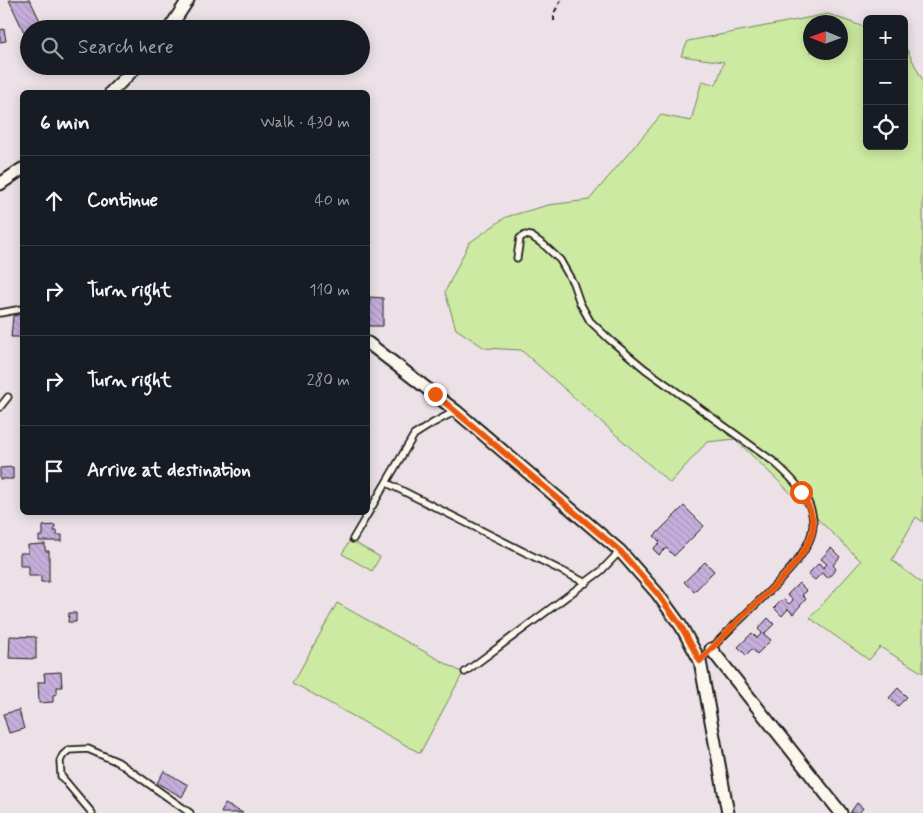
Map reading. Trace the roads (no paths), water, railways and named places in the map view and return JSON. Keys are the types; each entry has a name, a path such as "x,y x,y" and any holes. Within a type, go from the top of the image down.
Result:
{"street":[{"path":"175,20 188,0"},
{"path":"113,90 128,75"},
{"path":"0,184 20,170"},
{"path":"370,345 456,411 620,551 657,593 681,626 700,661 728,813"},
{"path":"710,649 841,813"}],"lane":[{"path":"517,258 520,238 525,234 554,252 566,270 590,321 645,369 774,462 792,478 810,508 813,528 805,548 778,582 700,661"},
{"path":"0,313 20,308"},
{"path":"0,407 8,397"},
{"path":"370,511 414,435 456,411"},
{"path":"387,483 586,583"},
{"path":"353,539 368,515"},
{"path":"465,672 586,583 601,571 620,551"},
{"path":"92,813 61,776 60,761 69,750 88,749 118,762 190,813"}]}
